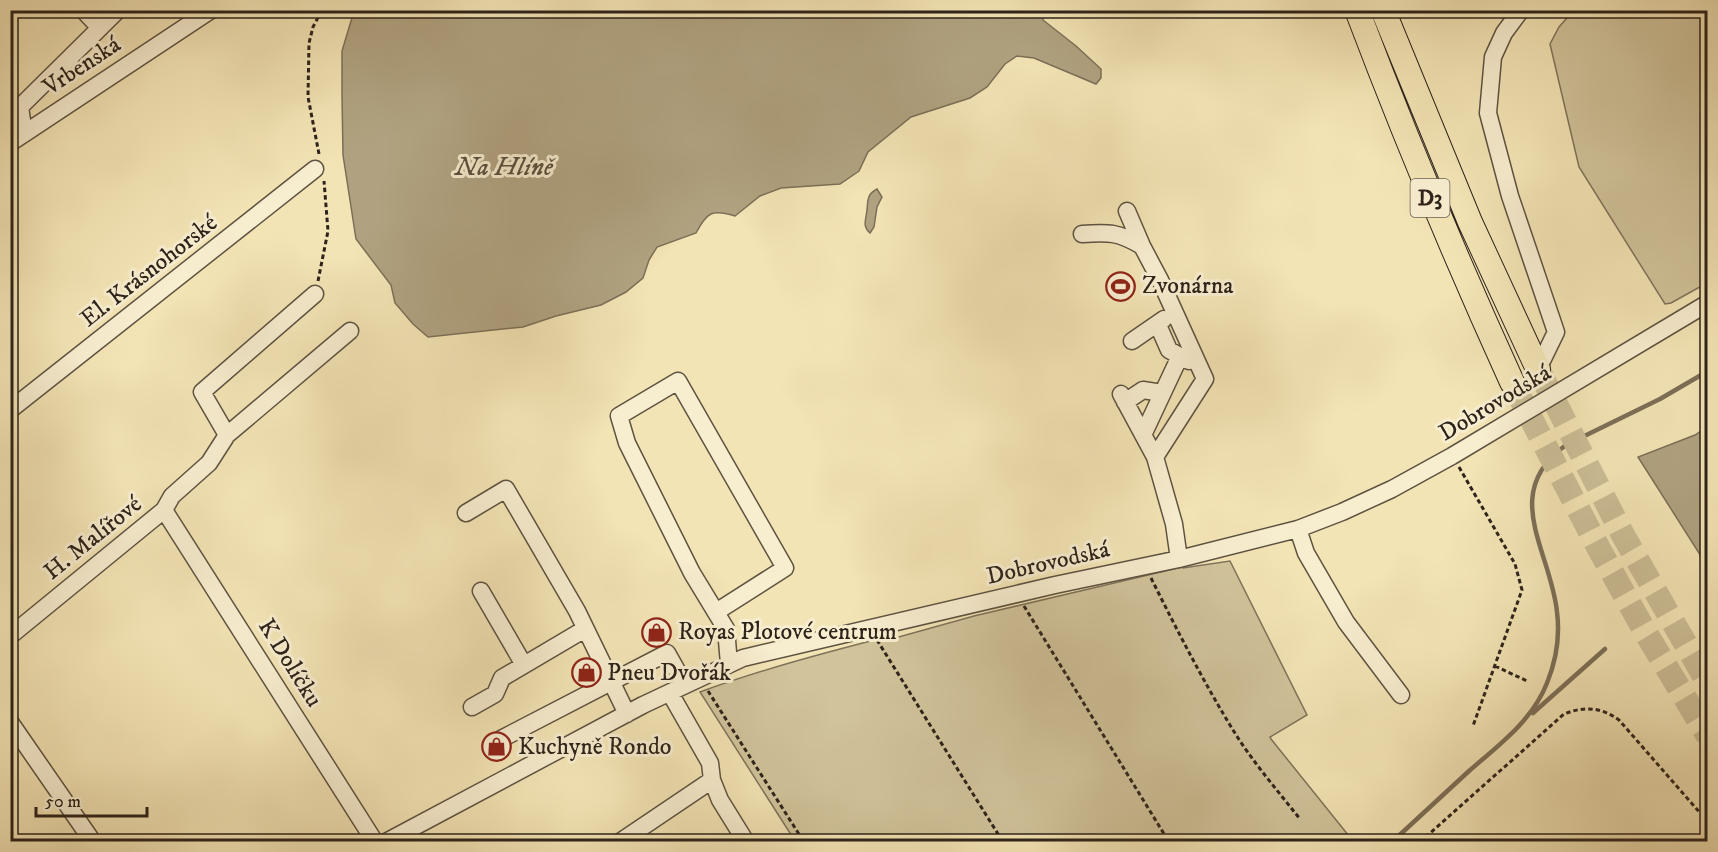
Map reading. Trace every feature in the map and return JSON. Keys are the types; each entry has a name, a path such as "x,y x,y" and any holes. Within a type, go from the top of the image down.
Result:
{"highway":[{"name":"D3","path":"1357,10 1401,127 1512,382"},
{"name":"D3","path":"1383,10 1470,222 1538,369"}],"street":[{"path":"83,10 100,28"},
{"path":"17,138 20,107 118,10"},
{"name":"Vrbenská","path":"17,138 211,10"},
{"path":"1521,10 1504,33 1493,57 1488,113 1510,196 1556,332 1538,369"},
{"name":"El. Krásnohorské","path":"10,410 320,168"},
{"path":"1127,211 1205,378 1155,457"},
{"path":"1082,234 1108,232 1142,246"},
{"path":"227,435 202,392 315,294"},
{"name":"Dobrovodská","path":"386,842 627,714 743,658 1019,594 1300,535 1452,456 1707,303"},
{"path":"1132,341 1158,325 1174,310"},
{"path":"1158,325 1169,350 1200,367"},
{"name":"H. Malířové","path":"10,636 168,503 209,463 227,435 350,331"},
{"path":"1143,435 1180,356"},
{"path":"716,612 785,568 678,381 619,416 627,443 692,573 726,629 729,664"},
{"path":"1162,393 1143,390 1123,398 1155,457 1174,524 1179,559"},
{"path":"466,513 506,489 585,629 627,714"},
{"name":"K Dolíčku","path":"168,503 375,842"},
{"path":"1300,535 1346,622 1401,694"},
{"path":"481,591 524,665"},
{"path":"472,707 495,694 502,678 585,629"},
{"path":"501,739 667,653 677,689 710,764 712,780 720,800 742,840"},
{"path":"10,722 93,842"},
{"path":"620,842 712,780"}],"path":[{"path":"315,294 328,231 326,192 309,97 309,43 313,27 322,10"},
{"path":"1452,456 1515,564 1522,590 1473,726"},
{"path":"1150,575 1187,649 1233,730 1248,753 1300,819"},
{"path":"1019,594 1025,610 1169,842"},
{"path":"871,628 886,657 1003,842"},
{"path":"1495,666 1527,681"},
{"path":"700,678 804,842"},
{"path":"1420,842 1564,714 1581,708 1601,710 1619,720 1707,822"}],"shaded area":[{"path":"1573,11 1707,11 1707,283 1671,303 1665,304 1579,167 1550,44 1559,27"},
{"path":"1230,561 1307,715 1270,737 1353,841 795,841 700,692 768,669 882,638 888,640 974,616 1182,567"}],"water":[{"name":"Na Hlíně","path":"1043,10 1043,20 1101,69 1101,78 1096,84 1034,58 1017,56 1005,64 987,87 970,98 911,117 868,152 859,171 840,184 781,188 760,196 735,216 721,213 711,214 696,233 657,247 649,260 643,278 626,292 601,305 523,327 428,337 395,303 391,285 356,239 343,155 342,96 342,51 354,11"},
{"path":"877,189 882,197 877,207 874,227 870,233 865,225 868,200 871,193"},
{"path":"1707,427 1708,563 1705,566 1638,457 1695,435"}],"waterway":[{"path":"1392,842 1514,732 1533,709 1547,683 1553,666 1558,621 1553,589 1534,524 1532,503 1535,483 1546,463 1566,445 1660,399 1708,371"},
{"path":"1533,713 1605,649"}],"tunnel":[{"path":"1538,369 1623,535 1708,683"},
{"path":"1512,382 1599,549 1647,635 1708,736"}],"place":[{"name":"Zvonárna","path":"1121,286"},
{"name":"Royas Plotové centrum","path":"657,632"},
{"name":"Pneu Dvořák","path":"586,673"},
{"name":"Kuchyně Rondo","path":"497,747"}]}
